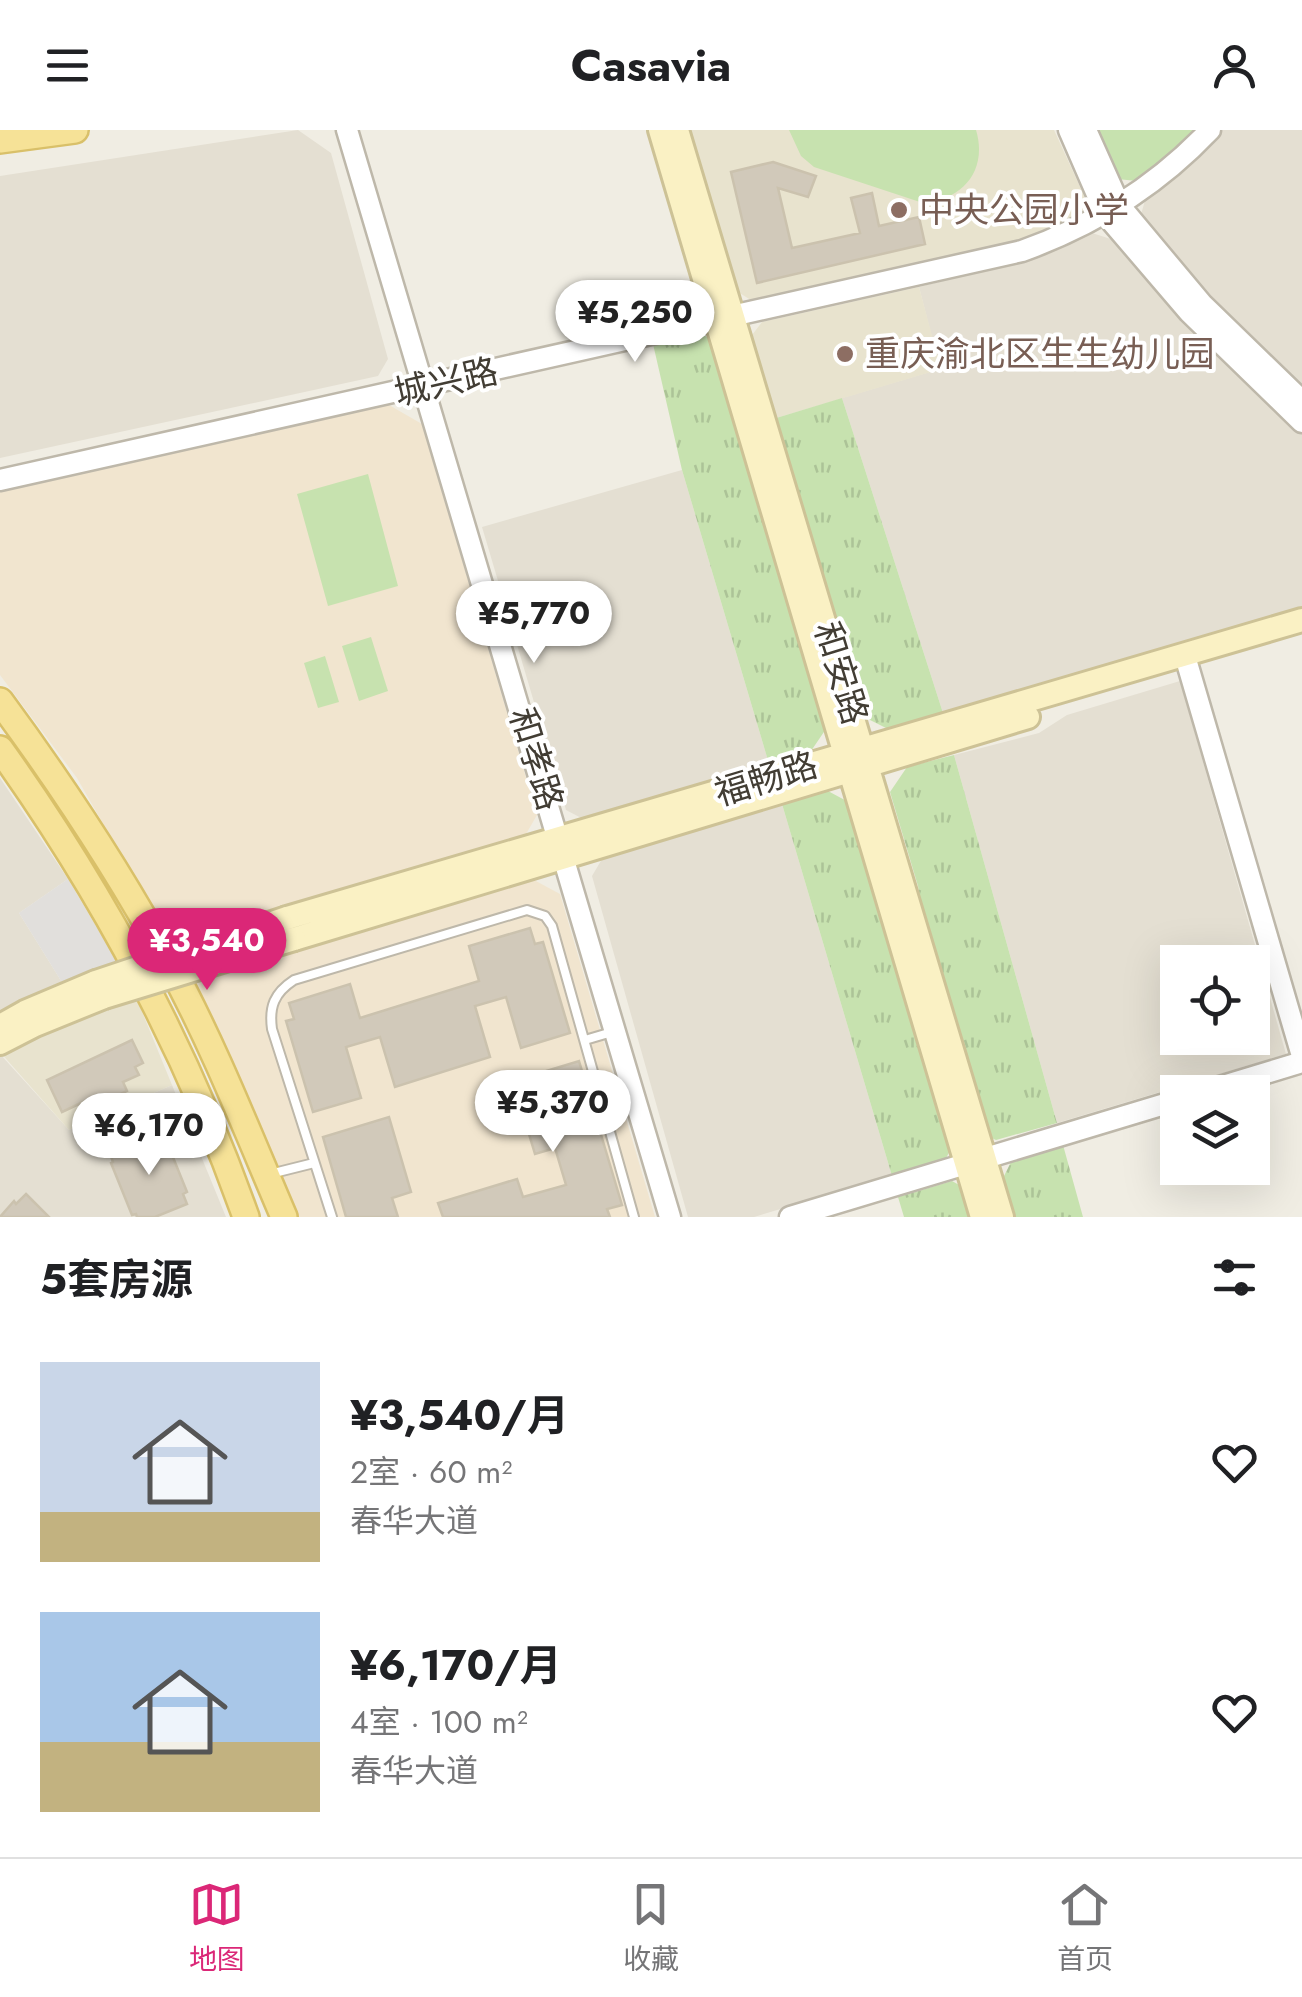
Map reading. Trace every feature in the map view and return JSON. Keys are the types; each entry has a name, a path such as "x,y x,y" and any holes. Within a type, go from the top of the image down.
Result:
{"main road":[{"path":"0,140 75,130"},
{"name":"和安路","path":"660,130 726,318"},
{"name":"和安路","path":"678,130 726,318 976,1162 1002,1217"},
{"name":"福畅路","path":"1187,662 1302,620"},
{"name":"福畅路","path":"100,990 291,929 1187,662 1302,634"},
{"path":"0,701 63,786 170,966 218,1063 284,1217"},
{"path":"0,749 39,804 142,974 188,1072 246,1217"},
{"path":"0,1026 100,990"},
{"path":"0,1043 100,990"},
{"name":"和安路","path":"976,1162 982,1217"}],"street":[{"name":"和孝路","path":"348,130 670,1217"},
{"path":"1068,130 1113,211 1189,312 1302,422"},
{"path":"1086,130 1113,211 1302,401"},
{"name":"城兴路","path":"0,480 1022,252 1065,236 1113,211 1168,171 1210,130"},
{"path":"1187,662 1302,1059 1254,1075"},
{"path":"790,1217 1160,1106"}],"lane":[{"path":"332,1217 270,1016 277,994 294,980 527,910 537,911 552,926 634,1217"},
{"path":"585,1040 616,1030"},
{"path":"266,1175 314,1163"}],"shaded area":[{"path":"298,130 331,153 388,359 378,376 0,458 0,176"},
{"name":"中央公园小学","path":"689,130 1054,130 1087,202 1081,217 1017,242 754,302 738,292"},
{"path":"1223,130 1302,130 1302,389 1207,298 1140,218 1146,197 1173,179"},
{"path":"1092,233 1114,240 1185,320 1302,433 1302,609 943,713 842,398 940,369 919,287 1026,260"},
{"name":"重庆渝北区生生幼儿园","path":"919,287 941,369 773,419 749,339 762,322"},
{"path":"389,405 422,424 537,815 522,841 171,943 77,778 0,675 0,492"},
{"path":"682,470 769,764 587,821 566,810 482,527"},
{"path":"1180,681 1255,945 1160,945 1160,1055 1270,1055 1270,998 1286,1054 1216,1075 1160,1075 1160,1092 1057,1123 954,755 1039,733 1067,715"},
{"path":"0,778 68,879 19,913 63,984 0,1013"},
{"path":"782,804 892,1176 754,1217 688,1217 592,876 605,854"},
{"path":"68,879 118,963 63,984 19,913"},
{"path":"534,880 560,894 655,1217 298,1217 193,983"},
{"path":"136,997 172,1085 69,1130 0,1052 37,1033"},
{"path":"0,1054 69,1130 172,1085 226,1217 0,1217"}],"green space":[{"path":"789,130 976,130 978,158 975,170 961,189 923,203 814,167 801,156"},
{"path":"1094,130 1195,130 1137,181 1117,179"},
{"path":"702,334 718,344 828,726 811,751 769,764 682,470 653,344"},
{"path":"842,398 943,713 888,729 864,717 773,419"},
{"path":"368,474 398,586 328,606 297,494"},
{"path":"371,637 388,691 359,701 342,646"},
{"path":"325,656 339,702 318,708 304,663"},
{"path":"954,755 1057,1123 996,1140 985,1135 890,792 907,767"},
{"path":"828,791 854,805 953,1145 945,1160 892,1176 782,804"},
{"path":"1063,1145 1083,1217 1011,1217 1001,1182 1011,1162"},
{"path":"952,1181 968,1190 976,1217 904,1217 898,1197"}],"building":[{"path":"773,162 816,176 808,197 778,188 792,248 860,233 851,198 872,193 879,226 919,217 925,244 757,283 731,172"},
{"path":"530,928 535,944 543,942 570,1033 521,1048 506,997 475,1006 490,1057 395,1087 380,1037 346,1047 361,1098 313,1112 286,1021 294,1019 289,1003 350,984 360,1018 479,981 469,946"},
{"path":"132,1040 143,1063 135,1067 139,1075 123,1082 127,1091 102,1103 98,1095 62,1112 47,1080"},
{"path":"579,1061 622,1205 607,1209 610,1217 443,1217 438,1203 517,1179 523,1197 566,1185 555,1148 535,1154 513,1081"},
{"path":"389,1117 411,1192 392,1198 398,1217 346,1217 323,1137"},
{"path":"159,1130 187,1192 183,1194 187,1204 155,1217 137,1217 132,1215 109,1151 123,1145 127,1152 147,1144 144,1136"},
{"path":"26,1194 49,1217 0,1217 14,1201 16,1204"}],"place":[{"name":"中央公园小学","path":"899,210"},
{"name":"重庆渝北区生生幼儿园","path":"845,354"}]}
